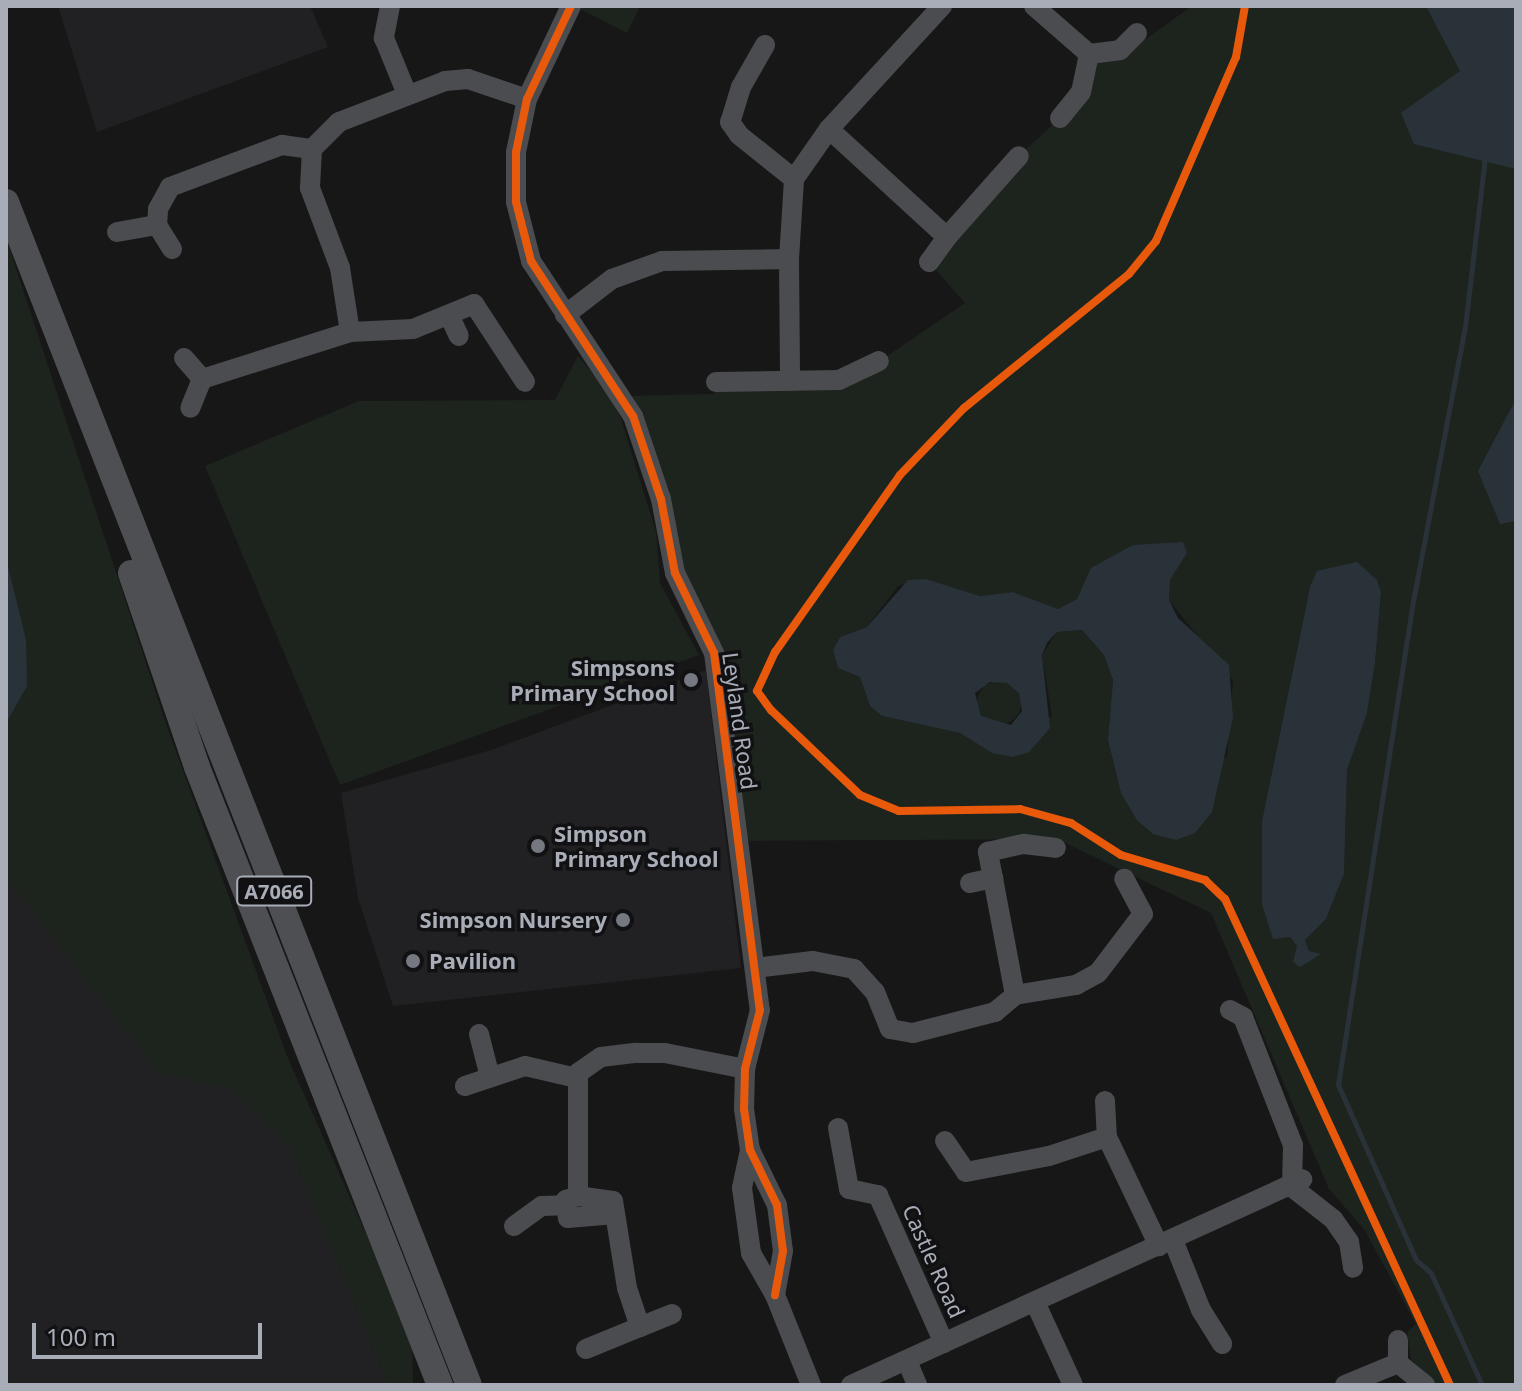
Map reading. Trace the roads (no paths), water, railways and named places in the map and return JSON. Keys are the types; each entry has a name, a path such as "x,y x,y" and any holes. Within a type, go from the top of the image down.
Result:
{"main road":[{"name":"A7066","path":"6,202 79,397 469,1385"},
{"name":"A7066","path":"79,397 149,630 197,767 440,1385"}],"street":[{"path":"390,6 384,38 407,94"},
{"name":"Leyland Road","path":"571,6 527,99 516,152 516,202 531,261 633,416 661,499 675,573 714,653 760,1015 745,1069 750,1150 742,1188 744,1222 757,1268 775,1295 811,1385"},
{"path":"790,381 789,259 794,179 829,129 942,6"},
{"path":"1034,6 1089,54 1120,50 1137,33"},
{"path":"765,45 741,87 730,122 748,144 794,179"},
{"path":"1060,118 1081,92 1089,54"},
{"path":"350,332 340,268 310,188 312,149 339,122 407,94 459,78 527,99"},
{"path":"829,129 947,237"},
{"path":"172,249 157,225 158,209 170,187 282,145 312,149"},
{"path":"929,262 947,237 1019,156"},
{"path":"117,232 157,225"},
{"path":"565,315 612,279 662,261 789,259"},
{"path":"190,408 202,379 350,332 404,330 474,304 525,382"},
{"path":"449,315 459,336"},
{"path":"184,358 202,379"},
{"path":"716,382 839,380 879,361"},
{"path":"1015,995 988,852 1024,844 1056,848"},
{"path":"970,883 993,878"},
{"path":"755,968 813,961 854,969 875,992 890,1029 903,1034 1002,1010 1015,995 1076,985 1098,973 1143,914 1124,879"},
{"path":"1230,1010 1243,1017 1293,1145 1297,1183 1333,1219 1349,1242 1353,1268"},
{"path":"479,1034 490,1077"},
{"path":"572,1201 577,1078 594,1060 622,1053 665,1053 745,1069"},
{"path":"465,1086 525,1066 577,1078"},
{"path":"1105,1101 1107,1137 1222,1344"},
{"name":"Castle Road","path":"838,1128 849,1189 878,1195 944,1343"},
{"path":"945,1141 966,1172 1049,1156 1107,1137"},
{"name":"Leyland Road","path":"750,1150 777,1205 783,1251 775,1295"},
{"name":"Castle Road","path":"851,1385 1297,1183"},
{"path":"514,1226 536,1201 609,1197 615,1214 627,1288 640,1327"},
{"path":"1035,1302 1073,1385"},
{"path":"586,1349 672,1314"},
{"path":"1398,1340 1398,1363"},
{"path":"907,1361 917,1385"},
{"path":"1345,1385 1398,1363"},
{"path":"1398,1363 1425,1385"}],"waterway":[{"path":"1482,1385 1431,1273 1416,1260 1338,1085 1414,596 1465,327 1485,156"}],"place":[{"name":"Simpsons Primary School","path":"691,680"},
{"name":"Simpson Primary School","path":"538,846"},
{"name":"Simpson Nursery","path":"623,920"},
{"name":"Pavilion","path":"413,961"}]}
